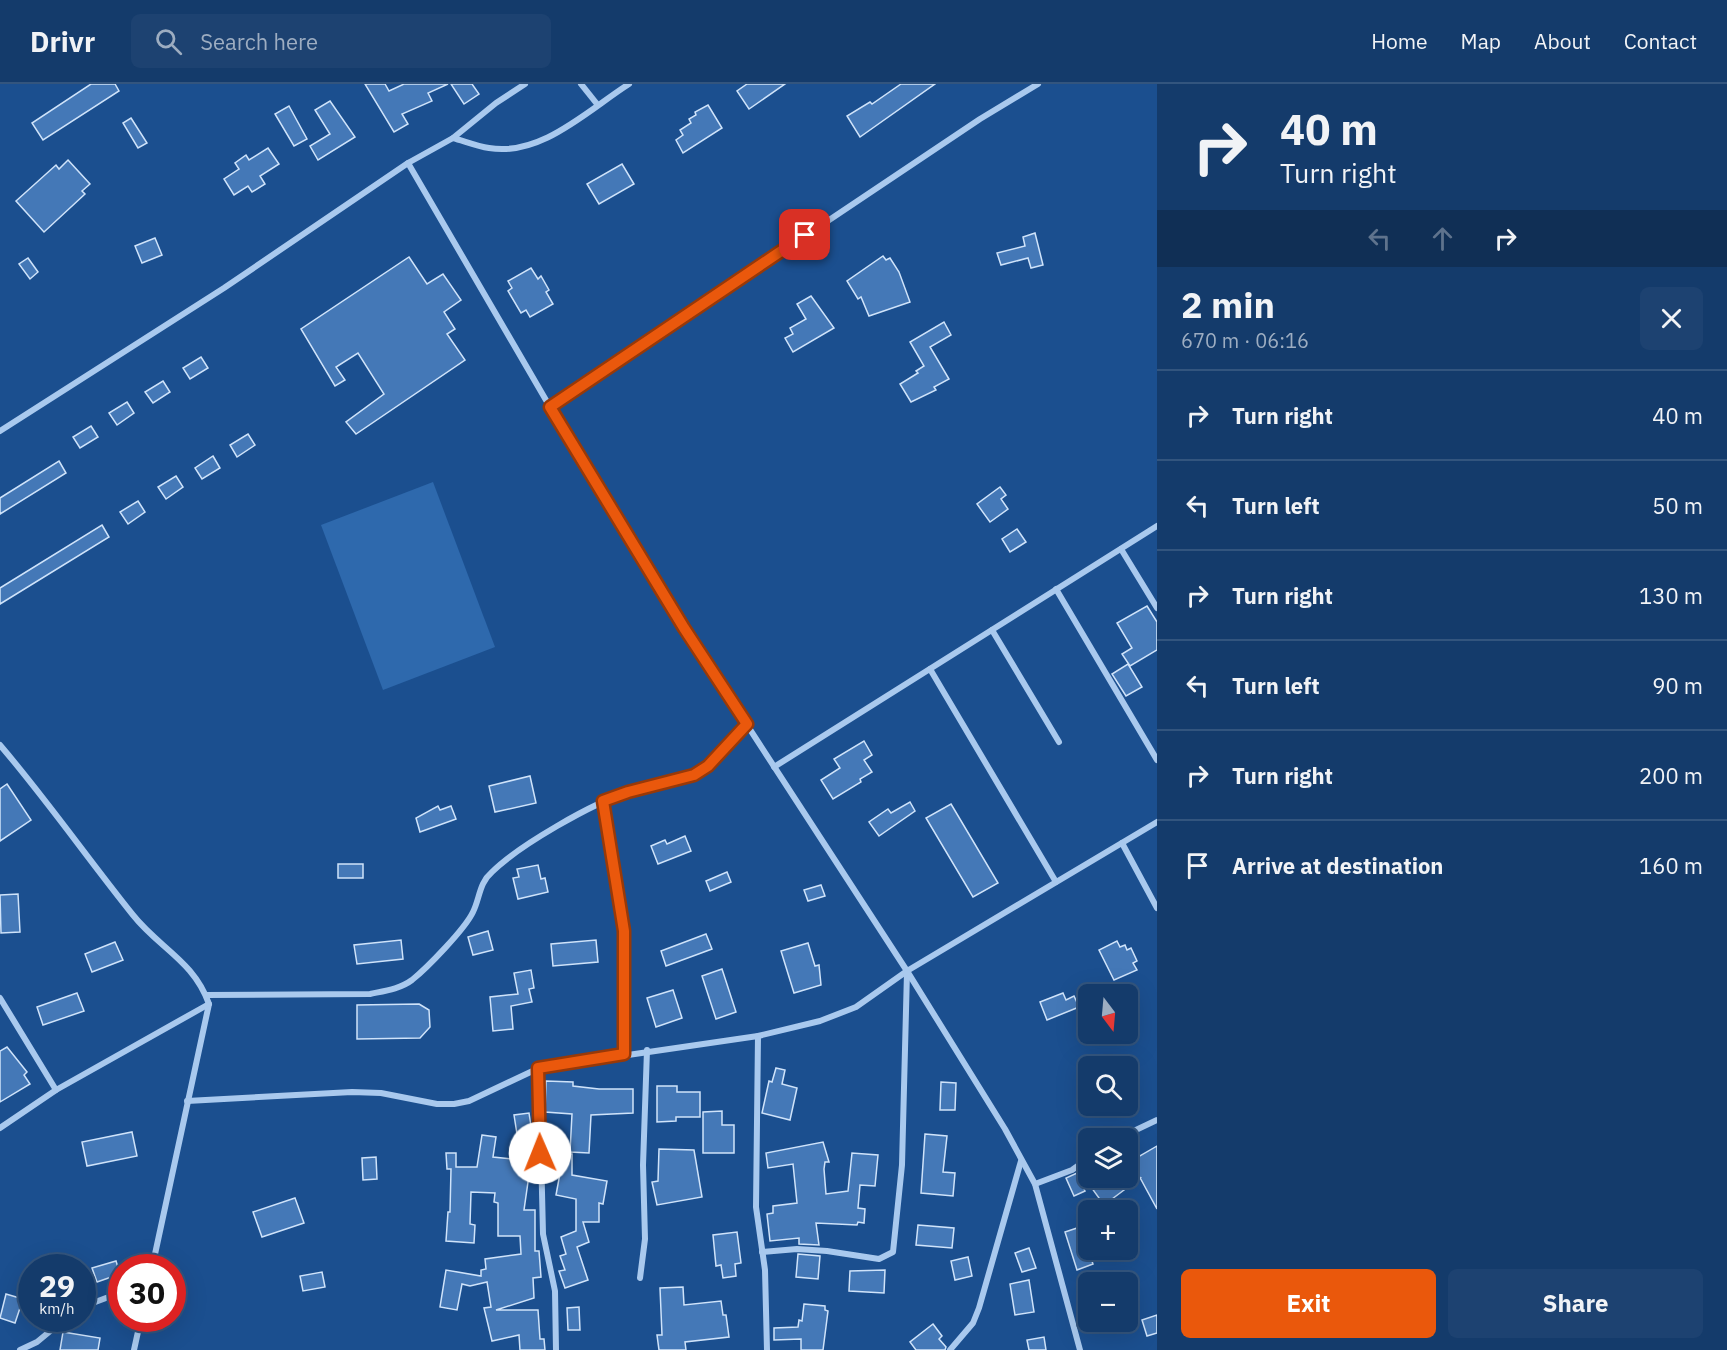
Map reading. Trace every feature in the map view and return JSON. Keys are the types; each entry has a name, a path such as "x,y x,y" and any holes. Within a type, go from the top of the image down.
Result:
{"street":[{"path":"0,431 224,288 408,163 453,138 496,103 525,84"},
{"path":"581,84 597,104"},
{"path":"453,138 490,149 521,147 544,140 629,84"},
{"path":"550,407 980,119 1038,84"},
{"path":"408,163 550,407 684,628 907,971 1005,1129 1035,1184 1080,1350"},
{"path":"774,767 1157,526"},
{"path":"1121,549 1157,608"},
{"path":"1056,589 1157,760"},
{"path":"992,630 1059,742"},
{"path":"930,669 1056,882"},
{"path":"206,995 370,994 396,988 412,979 465,925 474,911 481,885 491,872 518,852 603,801 694,775 708,766 747,724"},
{"path":"0,746 70,831 134,917 190,968 209,1004 155,1254"},
{"path":"603,801 624,931 624,1054"},
{"path":"187,1101 352,1092 381,1093 437,1104 454,1104 469,1101 538,1068 758,1035 820,1021 856,1007 907,971 1157,822"},
{"path":"1122,843 1157,908"},
{"path":"762,1252 796,1249 879,1259 893,1252 902,1165 907,971"},
{"path":"0,998 56,1090"},
{"path":"0,1128 56,1090 209,1004"},
{"path":"758,1035 756,1207 766,1295 767,1350"},
{"path":"640,1278 645,1239 643,1166 647,1050"},
{"path":"538,1068 543,1234 555,1291 556,1350"},
{"path":"1138,1129 1157,1120"},
{"path":"950,1350 973,1323 1021,1161"},
{"path":"1035,1184 1078,1166"},
{"path":"20,1350 37,1342 49,1332"},
{"path":"134,1350 138,1332"}],"shaded area":[{"path":"433,482 495,647 383,690 321,525"}],"building":[{"path":"91,84 115,84 119,91 43,140 32,123"},
{"path":"365,84 385,84 389,91 404,84 448,84 428,93 432,101 402,114 408,124 394,132"},
{"path":"451,84 472,84 479,94 464,104"},
{"path":"747,84 785,84 749,109 737,91"},
{"path":"901,84 935,84 860,137 847,116 870,102 872,104"},
{"path":"330,101 355,137 318,160 310,146 330,134 315,110"},
{"path":"708,105 722,128 683,153 676,140 683,135 680,130 691,123 689,119 696,115 695,112"},
{"path":"289,106 307,139 294,146 275,114"},
{"path":"131,118 147,143 138,148 123,123"},
{"path":"268,148 279,164 260,176 265,184 252,192 248,186 234,195 224,179 239,169 235,163 246,155 249,160"},
{"path":"68,160 90,184 82,191 85,194 44,232 16,201 56,165 59,169"},
{"path":"622,164 634,184 599,204 587,184"},
{"path":"1035,233 1043,265 1031,268 1028,258 1001,265 997,253 1025,246 1023,237"},
{"path":"155,238 162,255 142,263 135,246"},
{"path":"883,256 886,260 890,258 899,272 910,302 869,316 861,297 858,299 847,281"},
{"path":"409,257 427,284 443,274 461,300 444,312 455,329 447,334 465,360 356,434 346,422 384,394 358,353 336,367 345,380 335,386 301,329"},
{"path":"28,258 38,272 30,279 19,264"},
{"path":"531,268 538,279 541,276 549,290 546,292 553,304 530,317 526,310 521,313 508,291 512,288 508,281"},
{"path":"811,296 834,328 793,352 785,338 793,334 790,328 806,319 797,304"},
{"path":"944,322 951,335 930,347 949,379 934,387 936,390 911,402 900,384 918,373 916,371 924,366 910,342"},
{"path":"201,357 208,368 190,379 183,368"},
{"path":"163,381 170,392 153,403 145,392"},
{"path":"127,402 134,413 117,425 109,413"},
{"path":"91,426 98,437 80,448 73,437"},
{"path":"248,434 255,445 237,457 230,445"},
{"path":"213,456 220,468 202,479 195,468"},
{"path":"59,461 66,473 0,514 0,498"},
{"path":"176,476 183,487 166,499 158,487"},
{"path":"1000,487 1006,495 1001,499 1008,509 990,522 977,504"},
{"path":"138,501 145,512 128,524 120,512"},
{"path":"102,525 109,537 0,604 0,588"},
{"path":"1017,529 1026,542 1010,552 1002,539"},
{"path":"1147,606 1157,622 1157,650 1130,666 1122,654 1132,648 1117,623"},
{"path":"1128,664 1142,687 1126,696 1112,674"},
{"path":"864,741 872,755 864,760 872,772 860,779 861,782 833,799 821,780 840,768 834,759"},
{"path":"530,776 536,803 495,812 489,786"},
{"path":"7,784 31,820 0,841 0,789"},
{"path":"910,802 915,811 879,836 869,822 888,809 891,813"},
{"path":"951,804 998,883 973,897 926,818"},
{"path":"438,806 440,810 451,806 456,819 420,832 416,818"},
{"path":"685,836 691,851 658,864 651,846 665,840 667,844"},
{"path":"338,864 363,864 363,878 338,878"},
{"path":"538,865 541,879 545,878 548,892 518,899 513,878 519,877 517,869"},
{"path":"727,872 731,882 710,891 706,881"},
{"path":"821,885 825,896 808,901 804,890"},
{"path":"18,894 20,932 1,933 0,895"},
{"path":"488,931 493,950 473,955 468,937"},
{"path":"706,934 712,949 666,966 661,951"},
{"path":"401,940 403,959 357,964 354,945"},
{"path":"596,940 598,962 553,966 551,944"},
{"path":"1117,941 1120,947 1125,945 1127,950 1131,948 1137,961 1133,963 1137,970 1114,980 1099,950"},
{"path":"115,942 123,960 92,972 85,954"},
{"path":"808,943 815,966 819,965 821,985 794,993 781,951"},
{"path":"722,969 736,1012 716,1019 702,976"},
{"path":"531,970 534,988 529,989 532,1002 511,1006 513,1029 493,1031 490,997 518,994 514,973"},
{"path":"673,990 682,1018 656,1027 647,998"},
{"path":"77,993 84,1011 43,1025 37,1007"},
{"path":"1063,993 1066,1000 1074,996 1078,1007 1047,1020 1040,1002"},
{"path":"419,1004 429,1010 430,1027 420,1038 357,1039 357,1005"},
{"path":"7,1047 27,1072 24,1075 30,1084 0,1102 0,1051"},
{"path":"776,1068 785,1070 782,1084 797,1088 790,1120 762,1113 769,1081 772,1082"},
{"path":"546,1081 573,1082 573,1086 599,1089 633,1089 633,1113 591,1115 589,1153 570,1152 572,1114 545,1112"},
{"path":"941,1082 956,1083 955,1110 940,1110"},
{"path":"657,1086 677,1086 677,1092 700,1092 700,1117 676,1117 676,1121 657,1122"},
{"path":"722,1111 722,1125 734,1125 734,1153 703,1153 703,1112"},
{"path":"529,1113 532,1133 517,1134 514,1115"},
{"path":"132,1132 137,1156 87,1166 82,1142"},
{"path":"925,1134 947,1136 943,1172 955,1173 953,1196 921,1193"},
{"path":"482,1135 496,1137 493,1157 531,1161 524,1210 535,1210 535,1251 539,1251 541,1277 533,1278 534,1298 496,1310 538,1310 540,1339 544,1339 545,1350 520,1350 519,1335 492,1341 484,1308 491,1307 487,1282 470,1286 462,1284 457,1310 440,1307 446,1270 481,1276 481,1270 486,1269 485,1259 521,1254 520,1236 498,1236 498,1203 494,1202 495,1193 471,1192 470,1224 475,1225 474,1243 446,1241 448,1212 450,1212 451,1169 447,1169 446,1153 456,1153 456,1167 477,1167"},
{"path":"823,1142 829,1162 825,1162 824,1169 826,1194 848,1191 852,1153 878,1155 875,1186 860,1185 858,1208 865,1209 864,1223 858,1222 857,1225 816,1223 819,1245 799,1244 799,1238 770,1241 767,1214 773,1213 773,1206 797,1203 793,1164 768,1168 766,1153"},
{"path":"1157,1146 1157,1209 1138,1174 1138,1157"},
{"path":"659,1149 694,1150 702,1197 657,1205 652,1182 658,1181"},
{"path":"553,1154 572,1154 572,1175 607,1181 603,1204 599,1203 599,1222 583,1222 589,1242 577,1247 588,1280 565,1288 559,1271 565,1270 560,1256 566,1254 561,1237 576,1231 576,1199 556,1195 561,1168 553,1168"},
{"path":"376,1157 377,1179 363,1180 362,1158"},
{"path":"1077,1173 1078,1188 1084,1188 1085,1191 1074,1196 1066,1178"},
{"path":"1092,1188 1127,1188 1111,1200 1100,1200"},
{"path":"295,1198 304,1223 262,1237 253,1212"},
{"path":"918,1225 954,1228 952,1248 916,1245"},
{"path":"1078,1228 1078,1260 1092,1260 1093,1264 1077,1270 1065,1232"},
{"path":"737,1232 741,1263 735,1264 736,1276 723,1278 721,1265 716,1266 713,1235"},
{"path":"1029,1248 1036,1268 1022,1272 1015,1253"},
{"path":"798,1254 820,1256 818,1279 796,1277"},
{"path":"968,1257 972,1276 955,1280 951,1261"},
{"path":"108,1263 108,1278 97,1282 96,1267"},
{"path":"885,1270 884,1293 849,1291 850,1271"},
{"path":"322,1272 325,1287 303,1291 300,1276"},
{"path":"1029,1280 1034,1312 1015,1315 1010,1284"},
{"path":"683,1287 684,1305 721,1301 723,1315 726,1315 729,1337 685,1342 686,1350 659,1350 657,1335 662,1335 660,1288"},
{"path":"6,1294 18,1298 18,1314 15,1323 0,1318"},
{"path":"804,1304 825,1306 825,1310 828,1311 823,1350 801,1350 801,1339 774,1340 774,1328 798,1327 799,1320 802,1321"},
{"path":"579,1307 580,1330 568,1330 567,1308"},
{"path":"1157,1315 1157,1333 1147,1336 1142,1320"},
{"path":"933,1324 942,1336 939,1339 946,1347 945,1350 916,1350 910,1342"},
{"path":"63,1332 100,1338 98,1350 60,1350"},
{"path":"1044,1337 1046,1350 1029,1350 1027,1340"}],"route":[{"path":"540,1153 538,1068 624,1054 624,931 603,801 694,775 708,766 747,724 684,628 550,407 805,235"}]}
